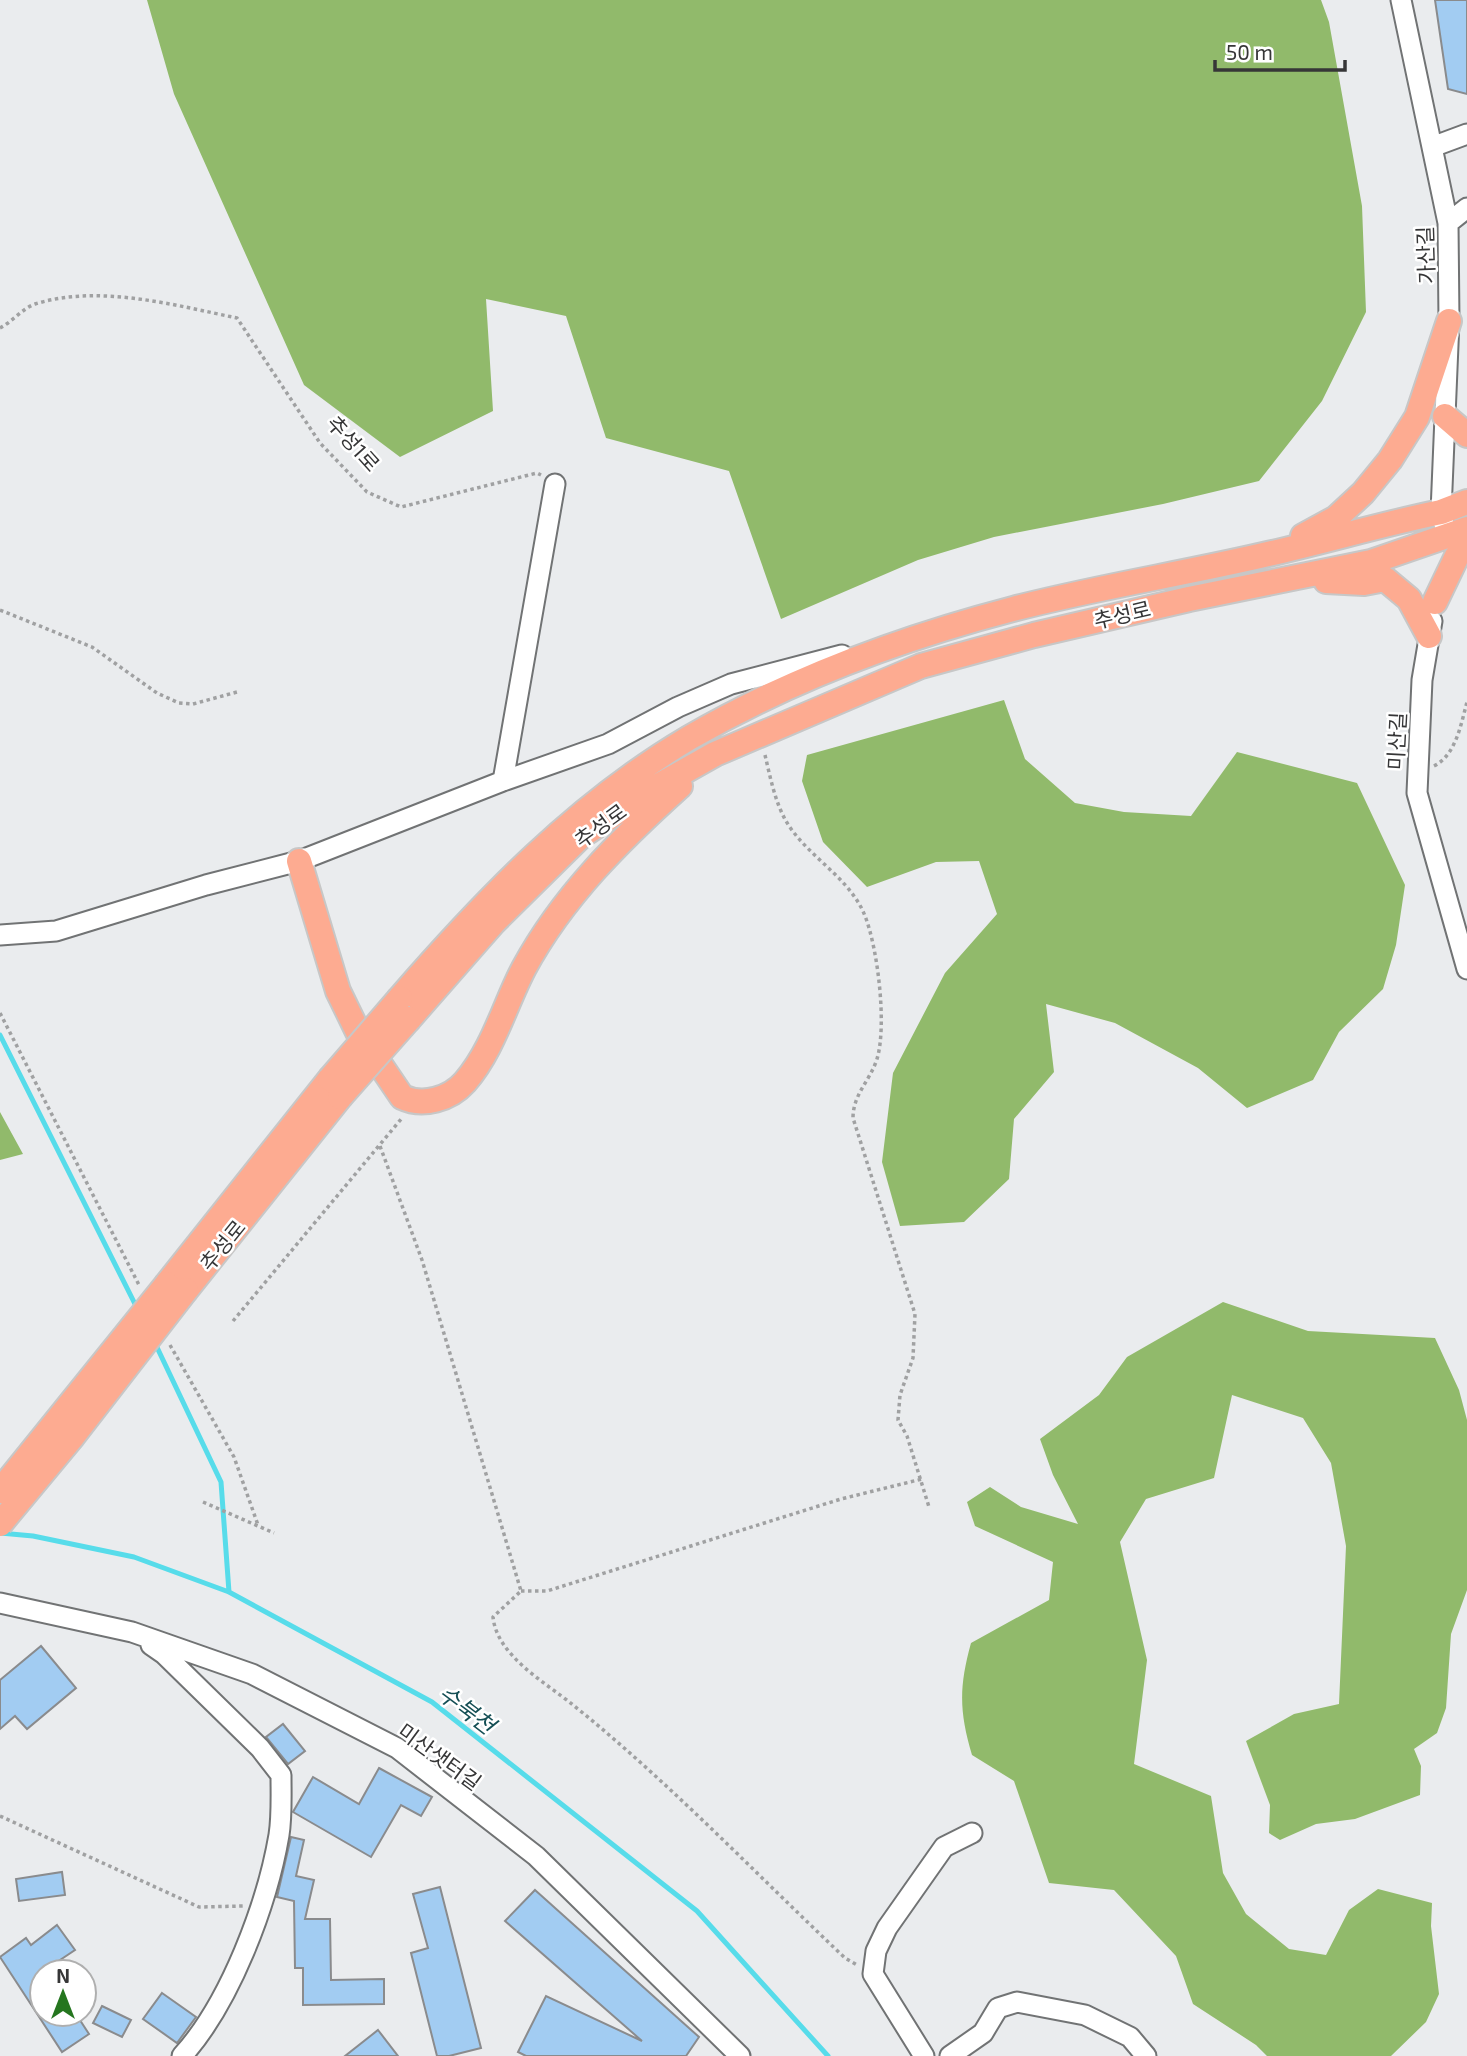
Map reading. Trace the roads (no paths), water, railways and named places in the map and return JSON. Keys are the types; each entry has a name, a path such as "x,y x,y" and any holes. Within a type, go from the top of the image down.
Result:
{"main road":[{"path":"1268,554 1336,518 1363,493 1390,460 1417,417 1449,321"},
{"path":"1445,416 1467,435"},
{"name":"추성로","path":"0,1490 177,1287 335,1088 405,1008 581,836 644,794 715,754 921,667 1034,635 1371,562 1455,531 1467,502"},
{"path":"1435,602 1457,556 1455,531"},
{"name":"추성로","path":"405,1008 476,910 538,853 634,774 690,737 793,686 901,642 1014,608 1268,554 1455,531"},
{"path":"1290,579 1364,583 1385,579 1409,599 1429,636"},
{"path":"299,861 338,991 358,1032 402,1097 425,1101 447,1097 465,1083 478,1064 524,968 559,909 628,833 715,754"},
{"name":"추성로","path":"0,1524 73,1436 177,1287"}],"street":[{"name":"가산길","path":"1401,0 1448,223 1449,321 1445,416 1455,531"},
{"path":"1432,147 1467,134"},
{"path":"1448,223 1467,208"},
{"path":"503,781 555,484"},
{"name":"미산길","path":"1435,602 1422,680 1417,793 1467,969"},
{"path":"0,935 56,931 206,885 299,861 503,781 608,744 678,707 731,684 901,642"},
{"name":"미산샛터길","path":"0,1603 132,1632 252,1674 397,1748 536,1856 740,2056"},
{"path":"132,1632 164,1654 260,1748 281,1775 279,1833 263,1903 218,2004 182,2056"},
{"path":"924,2056 873,1974 876,1951 894,1918 944,1847 972,1833"},
{"path":"950,2056 983,2033 999,2008 1017,2001 1084,2015 1130,2037 1146,2056"}],"waterway":[{"path":"0,1035 137,1308"},
{"path":"154,1341 221,1482 229,1592"},
{"name":"수북천","path":"0,1533 33,1536 134,1557 229,1592 432,1702 697,1911 828,2056"}]}
